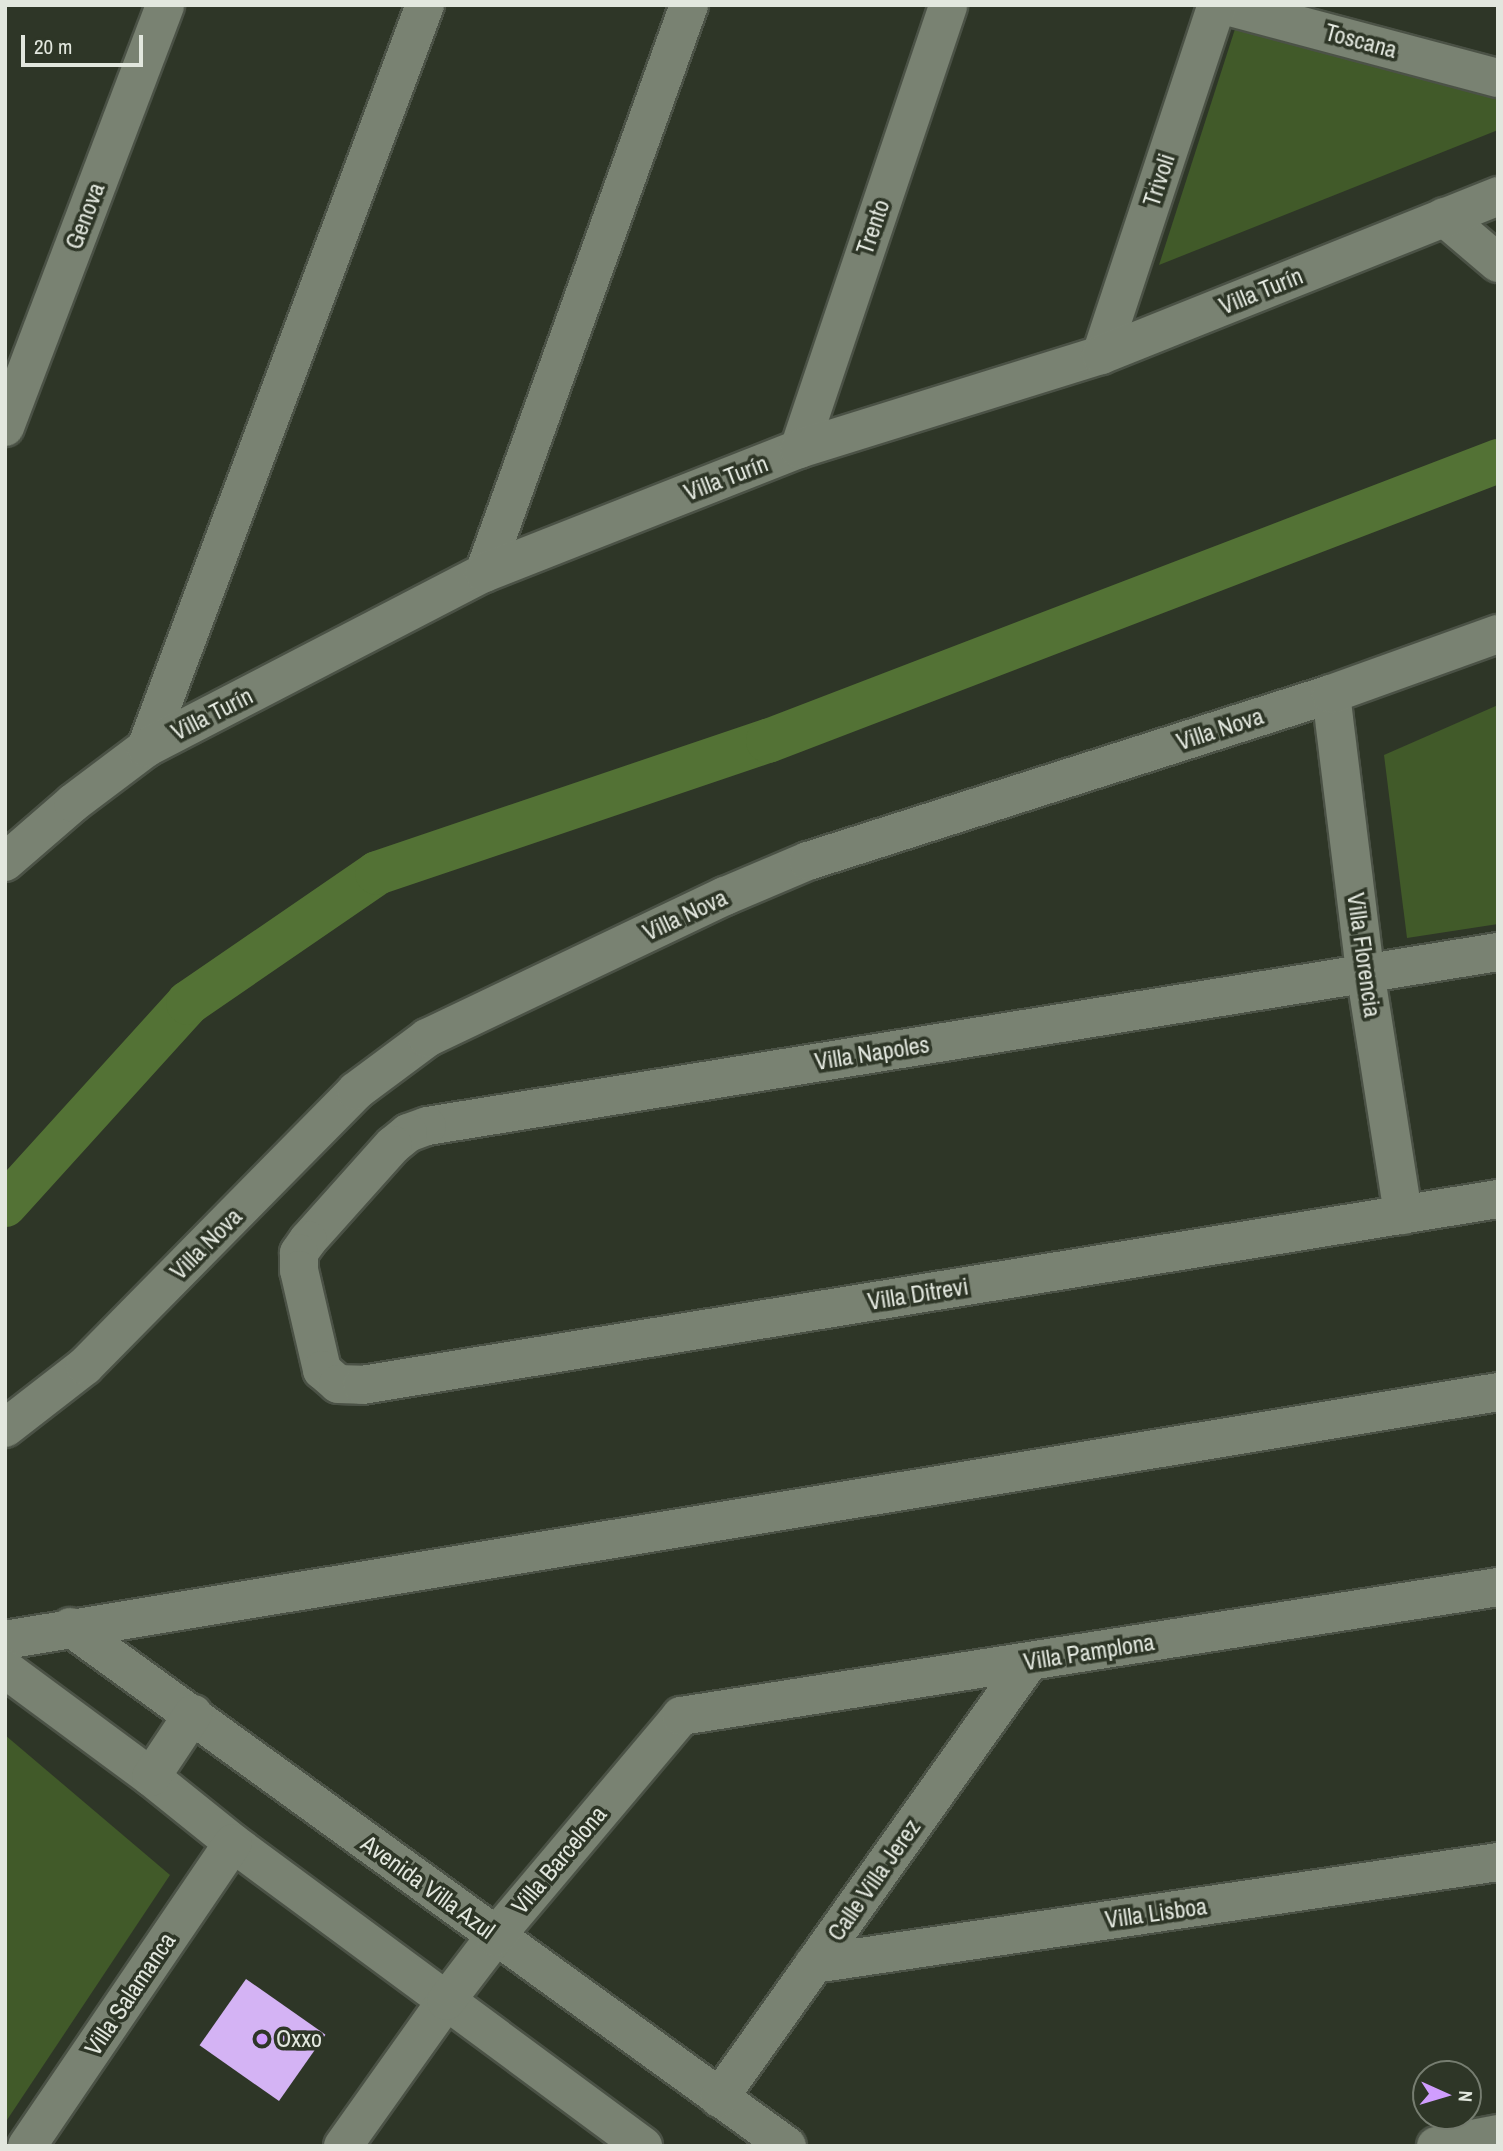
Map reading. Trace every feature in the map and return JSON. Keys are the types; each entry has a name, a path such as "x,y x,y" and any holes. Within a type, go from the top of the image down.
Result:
{"street":[{"name":"Genova","path":"5,427 165,5"},
{"path":"146,748 425,5"},
{"path":"484,573 689,5"},
{"name":"Trento","path":"799,449 948,5"},
{"name":"Trivoli","path":"1101,355 1217,5"},
{"name":"Toscana","path":"1223,5 1498,78"},
{"name":"Villa Turín","path":"5,862 73,803 146,748 484,573 799,449 1101,355 1498,196"},
{"path":"1444,217 1498,263"},
{"name":"Villa Nova","path":"5,1428 85,1366 356,1091 427,1038 725,896 808,861 1331,694 1498,634"},
{"name":"Villa Florencia","path":"1331,694 1365,971 1403,1214"},
{"name":"Villa Napoles","path":"338,1384 322,1370 299,1270 299,1253 393,1145 408,1133 427,1126 1365,971 1498,952"},
{"name":"Villa Ditrevi","path":"338,1384 376,1383 1498,1199"},
{"path":"5,1640 70,1627 1498,1392"},
{"name":"Villa Pamplona","path":"681,1716 1498,1587"},
{"name":"Avenida Villa Azul","path":"70,1627 787,2146"},
{"name":"Calle Villa Jerez","path":"719,2098 1028,1661"},
{"path":"5,1670 151,1777 233,1843 643,2146"},
{"path":"151,1777 193,1714"},
{"name":"Villa Barcelona","path":"344,2146 446,2001 495,1937 681,1716"},
{"name":"Villa Salamanca","path":"27,2146 233,1843"},
{"name":"Villa Lisboa","path":"814,1964 1498,1862"},
{"path":"1436,2146 1498,2134"}],"green space":[{"path":"1235,29 1498,98 1498,130 1159,265"},
{"path":"1498,705 1498,924 1407,938 1384,755"},
{"path":"5,1735 170,1875 5,2123"}],"building":[{"name":"Oxxo","path":"246,1979 325,2035 279,2101 200,2045"}],"waterway":[{"path":"5,1205 188,1003 377,873 768,741 1498,461"}],"place":[{"name":"Oxxo","path":"262,2039"}]}
